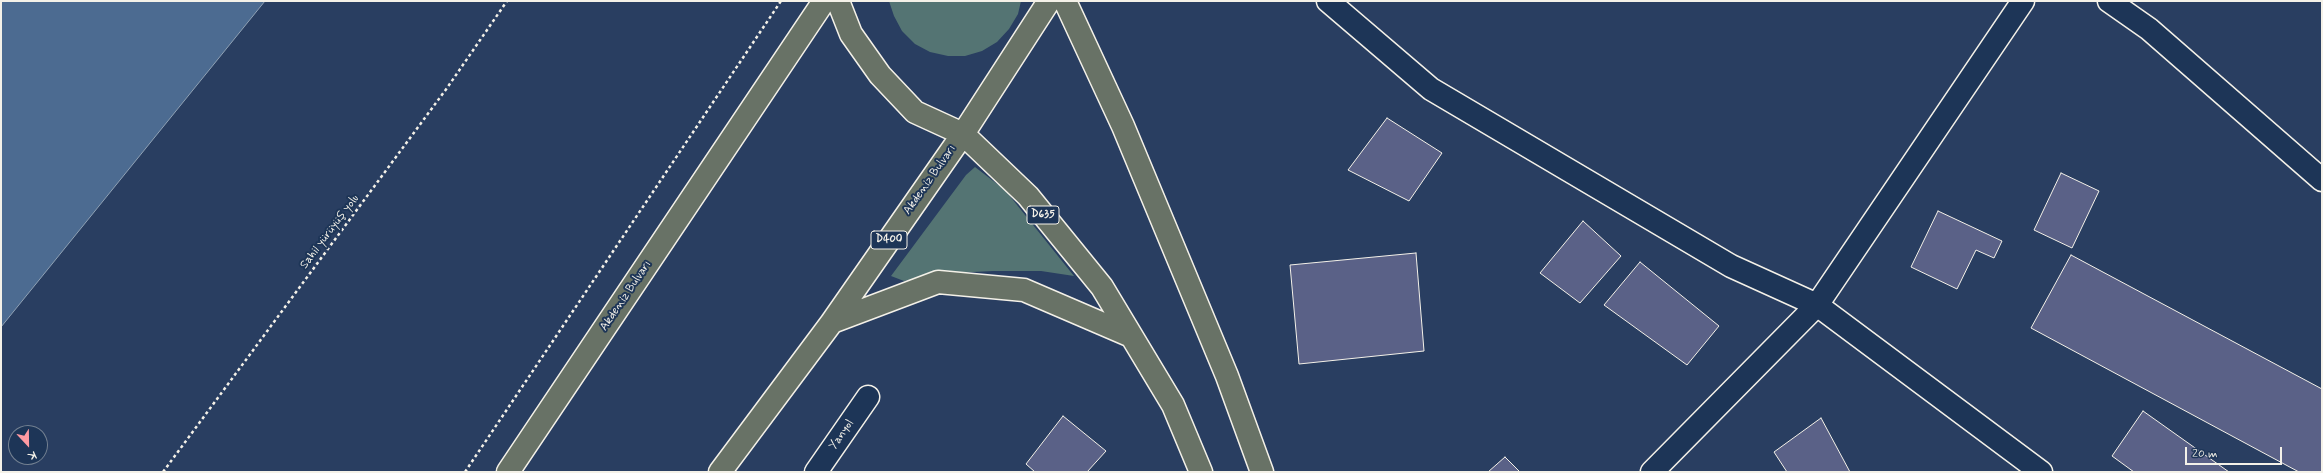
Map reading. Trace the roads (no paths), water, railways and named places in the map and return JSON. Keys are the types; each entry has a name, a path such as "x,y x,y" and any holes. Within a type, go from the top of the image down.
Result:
{"highway":[{"name":"Akdeniz Bulvarı","path":"508,472 824,1"},
{"name":"D635","path":"838,1 851,34 885,80 915,112 963,134 1028,196 1102,287 1174,405 1202,472"},
{"name":"Akdeniz Bulvarı","path":"720,472 832,322 963,134 1050,1"},
{"path":"1065,1 1126,133 1227,376 1262,472"},
{"path":"832,322 938,282 1024,290 1131,336"}],"street":[{"path":"1328,1 1431,89 1731,266 1817,305 2041,472"},
{"path":"1652,472 1817,305 2023,1"},
{"path":"2109,1 2149,29 2322,180"},
{"name":"Yanyol","path":"816,472 868,397"}],"water":[{"path":"1,1 265,1 1,327"}]}
